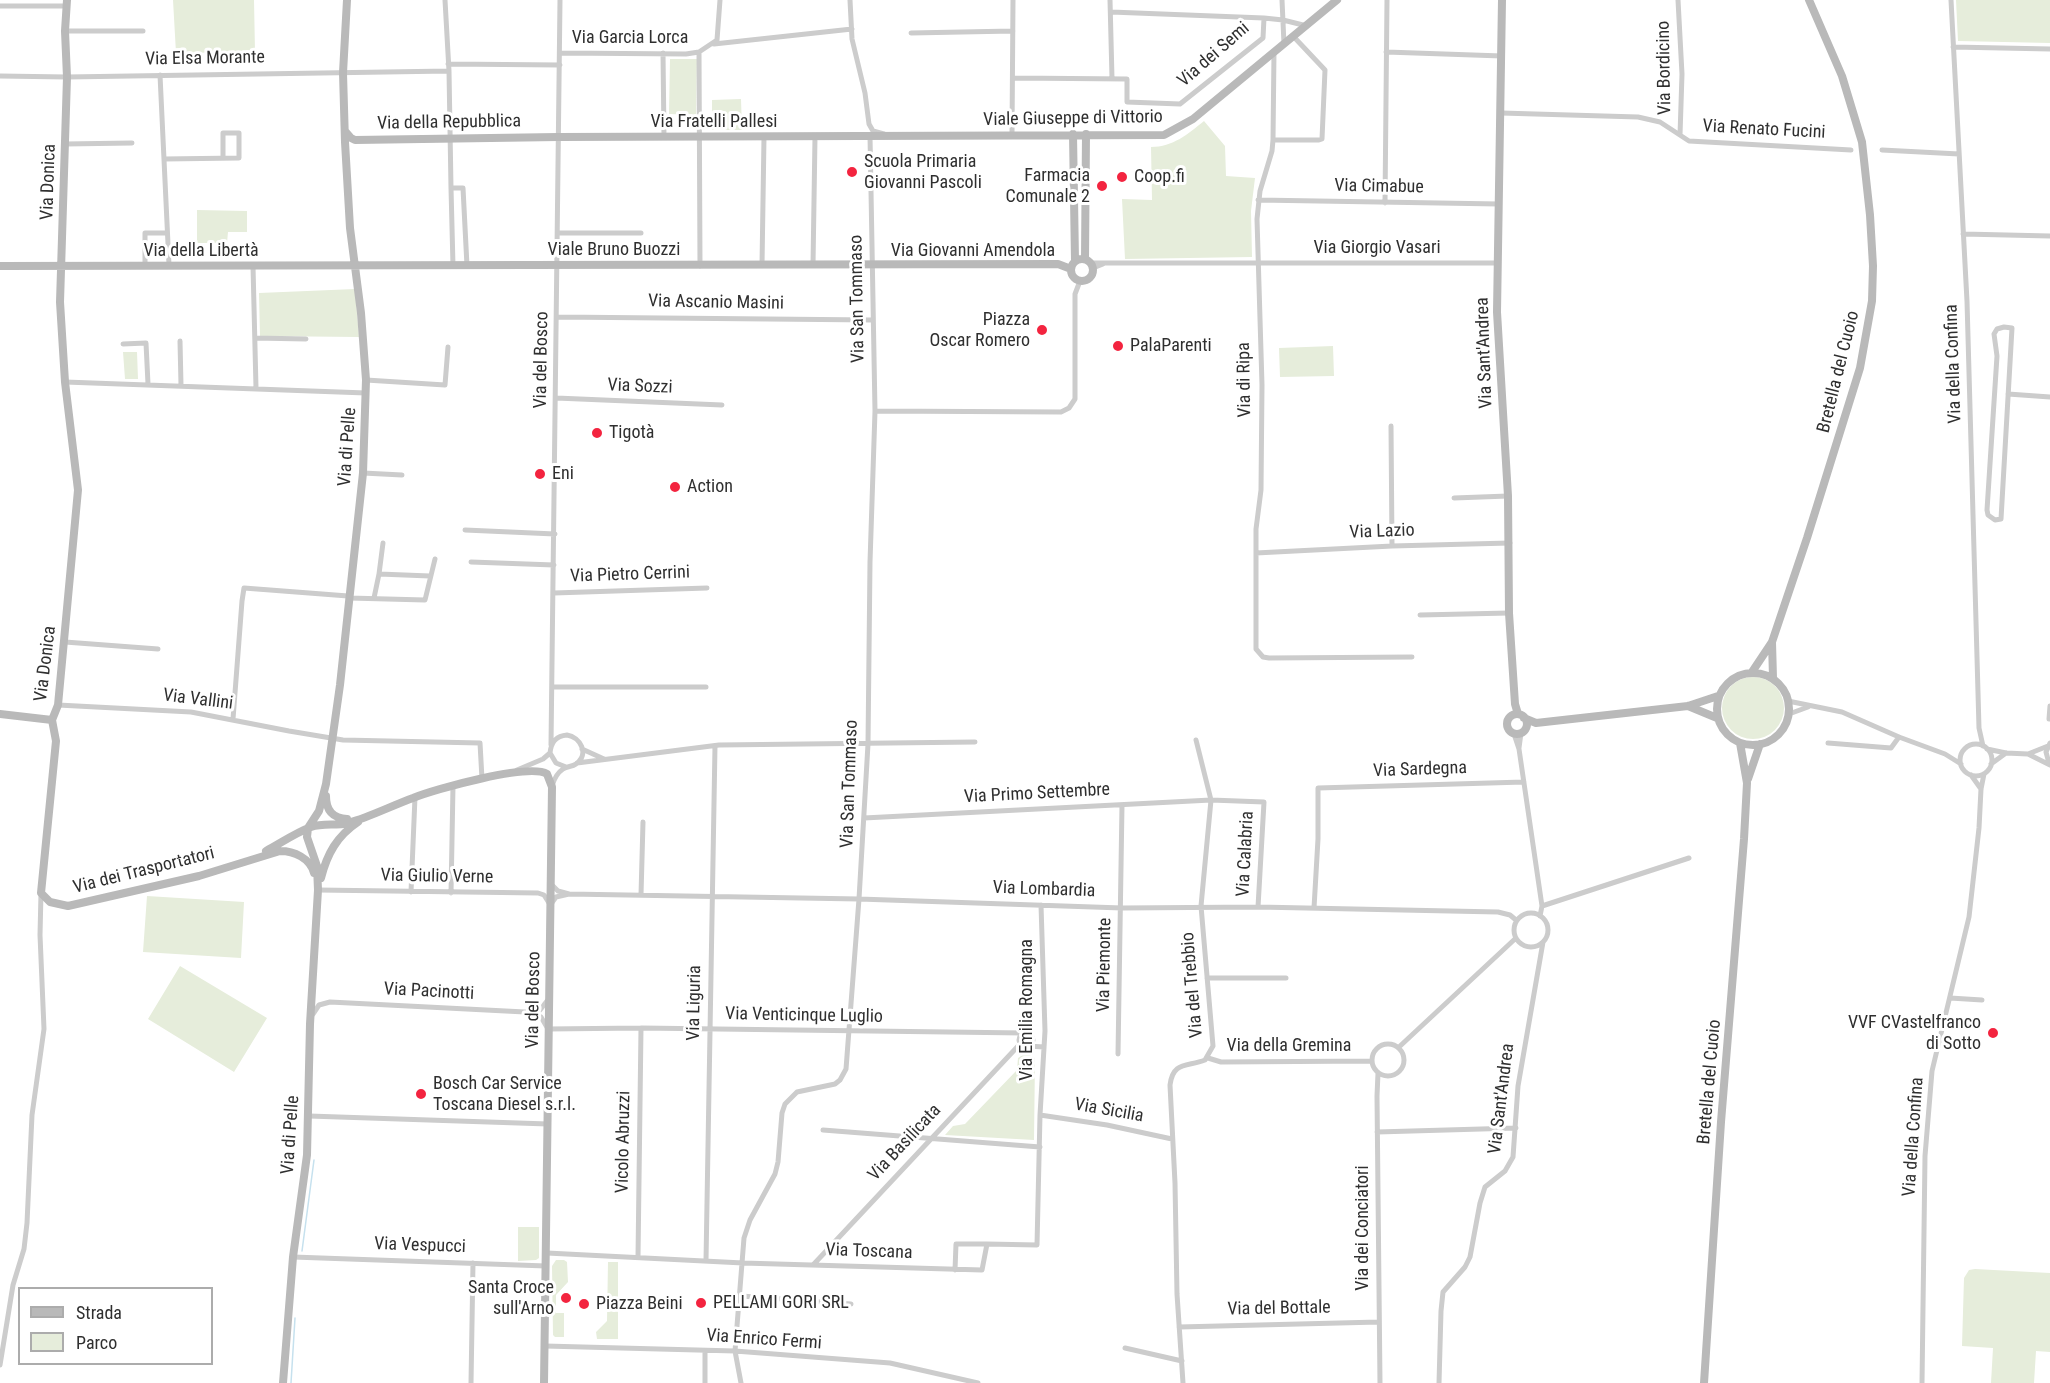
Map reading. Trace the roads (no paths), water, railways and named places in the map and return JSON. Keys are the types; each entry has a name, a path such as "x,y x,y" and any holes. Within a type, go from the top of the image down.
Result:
{"street":[{"name":"Via di Pelle","path":"282,1383 293,1257 307,1155 309,1116 310,1024 318,889 317,866 307,837 308,828 319,811 333,739 363,473 366,380 361,313 353,256 343,73 347,0"},
{"path":"445,0 453,266"},
{"name":"Via del Bosco","path":"550,753 558,317 560,0"},
{"path":"714,44 718,35 720,0"},
{"path":"850,0 852,28 870,124 873,131 887,136"},
{"path":"1012,134 1013,0"},
{"path":"1014,78 1112,78 1110,0"},
{"path":"1282,0 1284,44"},
{"name":"Viale Giuseppe di Vittorio","path":"870,136 1086,134 1152,136 1172,132 1193,119 1337,0"},
{"path":"1385,203 1387,0"},
{"name":"Via Sant'Andrea","path":"1502,0 1497,263 1498,354 1510,543 1509,613 1515,704 1518,716"},
{"name":"Via Bordicino","path":"1678,0 1682,74 1680,135"},
{"name":"Bretella del Cuoio","path":"1752,672 1772,642 1808,538 1860,368 1872,301 1873,266 1870,215 1862,142 1842,76 1809,0"},
{"name":"Via della Confina","path":"1922,1383 1925,1156 1932,1071 1968,918 1978,839 1981,789 1984,774 1991,764 1991,754 1985,747 1979,728 1967,312 1951,0"},
{"path":"0,6 67,3"},
{"name":"Via Donica","path":"0,1365 14,1286 24,1250 27,1223 32,1115 44,1029 40,935 41,893 56,741 52,720 58,705 78,490 65,382 60,266 67,77 65,31 67,3"},
{"path":"1111,12 1264,18 1307,26"},
{"name":"Via dei Semi","path":"1112,78 1127,79 1127,102 1180,104 1263,38 1264,18"},
{"path":"700,266 699,52 714,44 852,28"},
{"path":"65,31 143,31"},
{"path":"911,33 1013,31"},
{"path":"1273,140 1322,139 1325,70 1293,36"},
{"path":"1953,47 2050,49"},
{"name":"Via Garcia Lorca","path":"560,53 699,52"},
{"name":"Via di Ripa","path":"1274,52 1273,140 1258,200 1257,263 1262,385 1261,490 1256,522 1256,649 1263,657 1412,657"},
{"path":"1386,52 1502,56"},
{"path":"663,53 664,137"},
{"name":"Via Elsa Morante","path":"0,76 343,73 560,65"},
{"path":"160,75 168,265"},
{"name":"Via Renato Fucini","path":"1501,114 1638,117 1660,122 1689,141 1851,150"},
{"path":"852,136 863,132 870,124"},
{"name":"Via della Repubblica","path":"345,129 355,140 558,137"},
{"path":"164,159 239,158 239,133 223,133 223,158"},
{"path":"1073,134 1072,276 1080,281 1090,278 1086,134"},
{"path":"813,265 815,136"},
{"name":"Via Fratelli Pallesi","path":"558,137 870,136"},
{"name":"Via San Tommaso","path":"741,1383 735,1351 747,1228 775,1174 782,1113 785,1104 797,1092 829,1086 840,1080 846,1069 850,1032 868,744 870,562 875,411 870,136"},
{"path":"762,265 764,137"},
{"path":"65,144 132,143"},
{"path":"1882,150 1959,154"},
{"path":"451,188 463,188 466,261 453,256"},
{"name":"Via Cimabue","path":"1258,200 1499,204"},
{"path":"145,266 145,233 167,233"},
{"path":"559,234 640,233"},
{"path":"1963,234 2050,236"},
{"path":"343,266 348,264 353,256"},
{"name":"Viale Bruno Buozzi","path":"354,266 453,266 466,261 558,265 873,266"},
{"name":"Via Giovanni Amendola","path":"873,266 1090,263"},
{"name":"Via Giorgio Vasari","path":"1090,263 1497,263"},
{"name":"Via della Libertà","path":"0,266 354,266"},
{"path":"253,266 256,388"},
{"path":"875,411 1061,412 1069,408 1075,399 1075,294 1080,281"},
{"name":"Via Ascanio Masini","path":"558,317 873,320"},
{"path":"2004,327 2012,328 2008,394 2001,519 1995,520 1988,515 1987,510 1997,356 1994,334 1997,329 2004,327"},
{"path":"255,338 306,339"},
{"path":"180,341 181,385"},
{"path":"123,344 146,343 148,384"},
{"path":"366,380 445,385 448,347"},
{"path":"65,382 366,393"},
{"path":"2008,394 2050,397"},
{"name":"Via Sozzi","path":"556,398 722,405"},
{"path":"1391,426 1392,546"},
{"path":"363,473 402,475"},
{"path":"1454,498 1508,496"},
{"path":"465,530 555,534"},
{"path":"374,598 382,543"},
{"name":"Via Lazio","path":"1256,553 1510,543"},
{"path":"232,719 244,588 348,597 425,600 435,559"},
{"path":"471,562 554,565"},
{"path":"379,574 430,576"},
{"name":"Via Pietro Cerrini","path":"554,593 707,588"},
{"path":"1420,615 1509,613"},
{"path":"65,642 158,649"},
{"name":"Bretella del Cuoio","path":"1772,642 1773,678"},
{"path":"1752,672 1773,678 1784,691 1788,701 1789,714 1784,726 1776,736 1760,744 1740,743 1726,733 1717,718 1718,696 1734,677 1752,672"},
{"path":"552,687 706,687"},
{"path":"1520,733 1536,723 1688,706 1718,696"},
{"path":"1788,701 1842,712 1945,754 1961,764"},
{"name":"Via Vallini","path":"58,705 191,712 333,739 480,743 482,779"},
{"path":"1688,706 1717,718"},
{"path":"1789,714 1810,706"},
{"path":"2049,719 2050,706"},
{"path":"0,714 52,720"},
{"path":"1520,733 1507,728 1507,721 1518,716 1536,723"},
{"path":"1518,716 1527,726 1520,733"},
{"path":"552,721 563,735 576,738 582,749 582,755 577,763"},
{"name":"Via della Confina","path":"1962,753 1972,745 1979,728"},
{"name":"Via Sant'Andrea","path":"1439,1383 1443,1292 1465,1267 1470,1257 1485,1187 1505,1171 1513,1157 1518,1086 1543,942 1548,928 1540,916 1542,906 1519,749 1520,733"},
{"path":"551,746 563,735"},
{"path":"1828,743 1892,748 1899,737"},
{"name":"Via del Trebbio","path":"1183,1383 1170,1085 1172,1075 1181,1065 1201,1062 1208,1058 1213,1046 1201,906 1211,800 1196,740"},
{"path":"552,787 558,773 577,763 715,746 975,742"},
{"name":"Bretella del Cuoio","path":"1704,1383 1721,1122 1744,839 1747,783 1740,743"},
{"name":"Bretella del Cuoio","path":"1747,783 1760,744"},
{"path":"2028,754 2049,744"},
{"path":"2049,744 2046,756 2050,765"},
{"path":"1972,745 2006,753 2028,754 2050,765"},
{"name":"Via Liguria","path":"706,1261 715,746"},
{"path":"582,749 606,760"},
{"path":"506,774 527,766 550,753 556,763 566,767"},
{"path":"1945,754 1962,753 1961,764 1964,771 1977,776 1984,774"},
{"path":"1991,764 2006,753"},
{"path":"308,828 346,823 415,797 506,774 540,771 547,774 552,787"},
{"path":"1971,775 1981,789"},
{"name":"Via Sardegna","path":"1314,908 1318,788 1524,782"},
{"path":"326,784 326,803 334,816 345,819 369,815"},
{"path":"451,893 453,786"},
{"name":"Via del Bosco","path":"544,1383 552,787"},
{"path":"411,892 415,797"},
{"name":"Via Primo Settembre","path":"864,818 1211,800 1264,802"},
{"name":"Via Calabria","path":"1258,907 1264,802"},
{"name":"Via Piemonte","path":"1118,1054 1122,805"},
{"name":"Via di Pelle","path":"318,889 324,866 339,836 369,815"},
{"path":"641,895 643,822"},
{"name":"Via dei Trasportatori","path":"257,856 308,828"},
{"name":"Via dei Trasportatori","path":"41,893 50,902 68,906 199,876 257,856 280,851 299,855 312,866 318,889"},
{"path":"1542,906 1689,858"},
{"path":"550,880 554,888 569,894"},
{"name":"Via Giulio Verne","path":"318,889 538,893 544,895 550,905"},
{"path":"550,905 556,897 569,894"},
{"name":"Via Lombardia","path":"569,894 860,899 1122,908 1201,906 1498,912 1510,915 1516,920"},
{"name":"Via Emilia Romagna","path":"1040,1115 1045,1031 1041,905"},
{"path":"1540,916 1528,913 1516,920 1514,927 1516,938 1525,945 1536,946 1543,942"},
{"path":"1399,1047 1516,938"},
{"path":"313,976 316,995 321,1000 330,1002"},
{"path":"1207,978 1286,978"},
{"path":"525,1012 542,1009 549,997"},
{"path":"1950,998 1982,1000"},
{"path":"310,1024 316,1007 330,1002"},
{"name":"Via Pacinotti","path":"330,1002 525,1012"},
{"path":"525,1012 541,1017 548,1029"},
{"name":"Vicolo Abruzzi","path":"638,1257 641,1028"},
{"name":"Via Venticinque Luglio","path":"548,1029 1026,1033 1045,1031"},
{"path":"1028,1046 1033,1039 1026,1033 1019,1037 1020,1044 1028,1046 1044,1047"},
{"path":"1392,1043 1399,1047 1405,1061 1400,1071 1392,1076 1378,1073 1371,1061 1374,1050 1378,1046 1392,1043"},
{"name":"Via Basilicata","path":"813,1265 1020,1044"},
{"name":"Via della Gremina","path":"1208,1058 1221,1062 1371,1061"},
{"name":"Via dei Conciatori","path":"1378,1073 1380,1383"},
{"path":"955,1270 956,1244 1037,1245 1040,1115"},
{"name":"Via Sicilia","path":"1040,1115 1107,1125 1172,1139"},
{"path":"309,1116 548,1124"},
{"path":"1377,1132 1516,1128"},
{"path":"823,1130 1040,1147"},
{"name":"Via Toscana","path":"547,1253 743,1263 982,1270 987,1244"},
{"name":"Via Vespucci","path":"293,1257 546,1266"},
{"path":"471,1383 473,1263"},
{"path":"741,1296 851,1304"},
{"name":"Via del Bottale","path":"1179,1326 1379,1322"},
{"name":"Via Enrico Fermi","path":"545,1346 735,1351 890,1364 978,1383"},
{"path":"1125,1348 1182,1361"},
{"path":"705,1351 705,1383"}],"waterway":[{"path":"302,1251 314,1160"},
{"path":"291,1383 295,1318"}],"place":[{"name":"Scuola Primaria Giovanni Pascoli","path":"852,172"},
{"name":"Coop.fi","path":"1122,177"},
{"name":"Farmacia Comunale 2","path":"1102,186"},
{"name":"Piazza Oscar Romero","path":"1042,330"},
{"name":"PalaParenti","path":"1118,346"},
{"name":"Tigotà","path":"597,433"},
{"name":"Eni","path":"540,474"},
{"name":"Action","path":"675,487"},
{"name":"VVF CVastelfranco di Sotto","path":"1993,1033"},
{"name":"Bosch Car Service Toscana Diesel s.r.l.","path":"421,1094"},
{"name":"Santa Croce sull'Arno","path":"566,1298"},
{"name":"PELLAMI GORI SRL","path":"701,1303"},
{"name":"Piazza Beini","path":"584,1304"}]}
